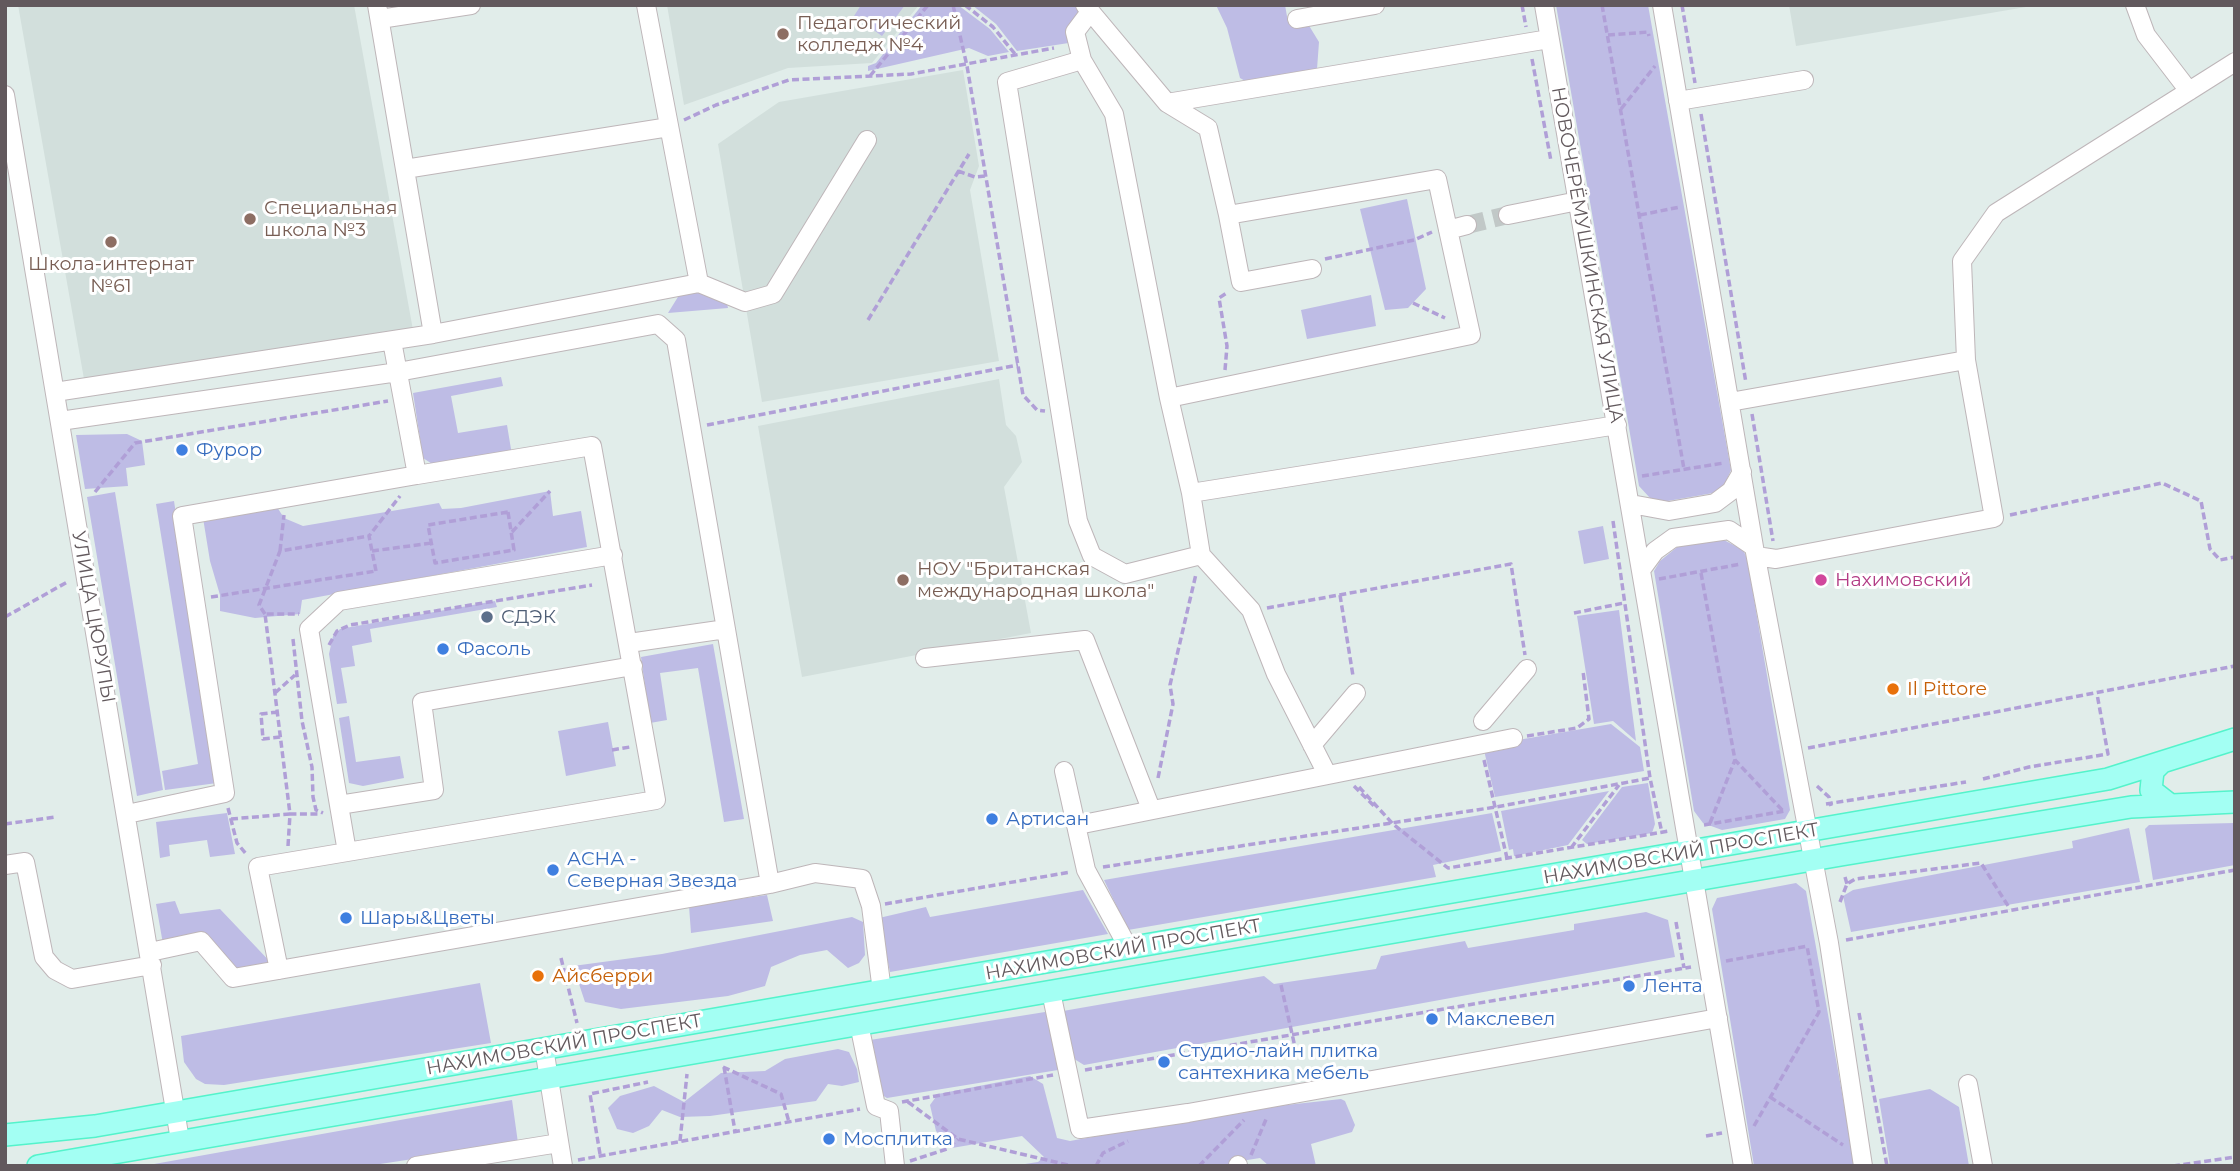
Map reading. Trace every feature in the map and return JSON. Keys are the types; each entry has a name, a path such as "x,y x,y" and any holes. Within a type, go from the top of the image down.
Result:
{"main road":[{"name":"НАХИМОВСКИЙ ПРОСПЕКТ","path":"5,1135 95,1126 2108,779 2235,739"},
{"path":"2161,763 2153,771 2151,790 2169,804"},
{"name":"НАХИМОВСКИЙ ПРОСПЕКТ","path":"38,1166 1813,859 2131,807 2235,802"}],"street":[{"path":"433,334 378,12 471,5"},
{"path":"646,5 699,283"},
{"path":"1297,19 1375,5"},
{"name":"НОВОЧЕРЁМУШКИНСКАЯ УЛИЦА","path":"1544,5 1630,504 1647,575 1743,1166"},
{"path":"1662,5 1730,402 1753,556 1808,831 1863,1166"},
{"path":"2135,5 2146,35 2189,90"},
{"path":"1312,269 1241,282 1209,128 1167,103 1088,8 1075,32 1080,52 1114,114 1169,398 1191,493 1201,555 1251,610 1276,674 1312,745 1337,772"},
{"path":"1167,103 1549,39"},
{"path":"1080,52 1007,82 1077,521 1092,556 1125,574 1201,555"},
{"path":"1647,575 1655,551 1673,537 1729,530 1753,556 1776,559 1994,519 1966,360 1962,261 1996,213 2235,62"},
{"path":"1678,101 1804,80"},
{"name":"УЛИЦА ЦЮРУПЫ","path":"5,95 180,1140"},
{"path":"405,169 669,127"},
{"path":"55,391 392,341 699,283 745,302 773,294 867,140"},
{"path":"1169,398 1471,335 1437,179 1228,215"},
{"path":"1508,215 1578,201"},
{"path":"1448,228 1467,225"},
{"path":"60,421 398,372 658,324 676,340 770,884"},
{"path":"392,341 417,475"},
{"path":"1730,402 1966,360"},
{"path":"1191,493 1617,425"},
{"path":"127,814 225,793 182,516 592,446 656,800 258,867 279,970"},
{"path":"1630,504 1669,511 1715,503 1731,491 1738,468"},
{"path":"347,852 321,659 309,629 339,601 613,555"},
{"path":"629,643 726,629"},
{"path":"925,658 1085,640 1151,809"},
{"path":"339,805 434,790 422,702 633,666"},
{"path":"1483,721 1527,669"},
{"path":"1312,745 1356,693"},
{"path":"1078,825 1513,738"},
{"path":"1064,771 1086,870 1129,949"},
{"path":"5,865 25,862 44,957 55,970 72,979 151,958 201,941 233,978 770,884 815,873 862,879 871,906 882,991"},
{"path":"1051,992 1080,1129 1718,1018"},
{"path":"859,1024 876,1107 889,1111 897,1166"},
{"path":"544,1048 563,1166"},
{"path":"1968,1083 1983,1166"},
{"path":"416,1166 559,1143"}],"path":[{"path":"870,76 928,5"},
{"path":"953,5 967,66 1023,395 1037,410"},
{"path":"965,5 993,27 1015,54"},
{"path":"1522,5 1552,164"},
{"path":"1602,5 1684,469"},
{"path":"1608,36 1648,32 1651,43"},
{"path":"669,127 716,105 789,80 870,76 967,66 1015,54 1080,52"},
{"path":"1621,109 1658,64 1654,54"},
{"path":"867,320 969,154"},
{"path":"958,172 975,177 985,176"},
{"path":"1640,215 1685,206"},
{"path":"1312,269 1311,265 1336,254 1414,240 1448,228"},
{"path":"1223,387 1227,346 1219,298 1241,282"},
{"path":"1413,303 1445,318"},
{"path":"691,428 1018,365"},
{"path":"95,492 135,443 391,400"},
{"path":"1636,477 1684,469 1738,468"},
{"path":"280,551 369,536 417,475"},
{"path":"1994,519 2162,483 2201,501 2210,549 2220,560 2235,557"},
{"path":"512,532 550,491"},
{"path":"1611,508 1623,603 1661,833"},
{"path":"508,512 512,532 514,550 435,563 428,525 508,512"},
{"path":"284,518 280,551 260,605 265,614 290,814 286,862"},
{"path":"369,536 381,594"},
{"path":"372,551 432,543"},
{"path":"1151,809 1173,704 1170,685 1201,555"},
{"path":"1647,575 1701,573 1753,556"},
{"path":"1251,610 1511,565 1527,669"},
{"path":"5,617 86,572"},
{"path":"220,595 376,572"},
{"path":"1701,573 1735,760 1710,824"},
{"path":"275,693 296,674 321,659 337,631 350,625 592,585"},
{"path":"1340,595 1356,693"},
{"path":"1574,613 1623,603"},
{"path":"265,614 300,614"},
{"path":"289,614 292,623"},
{"path":"231,819 324,814 316,810 313,797 312,767 291,646 295,632"},
{"path":"1808,748 2235,667"},
{"path":"1513,738 1577,728 1589,719 1583,671"},
{"path":"1829,797 1829,805 1984,779 2108,754 2096,693"},
{"path":"278,712 261,714 263,739 281,737"},
{"path":"1480,744 1507,859"},
{"path":"1735,760 1784,811"},
{"path":"1337,772 1393,824 1448,869 1672,831"},
{"path":"871,906 1086,870 1393,824 1650,778"},
{"path":"1571,848 1620,783"},
{"path":"225,793 237,843 258,867"},
{"path":"1704,825 1791,810"},
{"path":"5,824 56,817"},
{"path":"1842,912 1840,899 1847,884 1855,879 1981,863 2010,909"},
{"path":"1848,953 1846,940 2235,870"},
{"path":"1845,877 1847,884"},
{"path":"1676,922 1685,968"},
{"path":"1720,962 1817,945"},
{"path":"1747,1129 1753,1128 1819,1012 1807,946"},
{"path":"561,958 577,1026"},
{"path":"650,1082 590,1094 600,1154 1695,966"},
{"path":"1281,985 1295,1047"},
{"path":"1858,1007 1887,1166"},
{"path":"711,1069 723,1067 781,1094 789,1122"},
{"path":"723,1067 735,1131"},
{"path":"675,1077 699,1072"},
{"path":"680,1140 687,1074"},
{"path":"1242,1165 1271,1097"},
{"path":"1199,1166 1271,1097"},
{"path":"1770,1097 1848,1147"},
{"path":"907,1101 958,1139 1072,1166"},
{"path":"1706,1136 1723,1133"},
{"path":"897,1166 947,1150 958,1139"},
{"path":"1096,1166 1103,1153"},
{"path":"2173,1166 2235,1157"}],"shaded area":[{"path":"18,5 354,5 413,330 84,379"},
{"name":"Педагогический колледж №4","path":"667,5 919,5 872,63 788,68 684,105"},
{"path":"861,5 905,5 882,36 854,16"},
{"path":"922,5 958,5 990,29 1009,52 988,56 969,48 868,71 868,66 876,63"},
{"path":"972,5 1079,5 1084,13 1075,42 1017,51 996,24"},
{"path":"1216,5 1285,5 1288,22 1308,24 1319,42 1317,69 1313,74 1247,82 1240,78 1227,28"},
{"path":"1556,5 1648,5 1731,470 1725,484 1713,493 1662,502 1650,498 1639,486"},
{"path":"1789,5 2026,5 2026,7 1796,46"},
{"path":"963,70 979,166 970,190 999,361 762,402 718,144 779,102"},
{"path":"1407,199 1426,289 1408,308 1385,310 1360,209"},
{"path":"723,285 728,308 668,313 681,292"},
{"path":"1371,295 1376,326 1307,339 1301,310"},
{"path":"501,377 503,386 451,396 458,433 507,425 512,455 437,467 423,458 413,393"},
{"name":"НОУ \"Британская международная школа\"","path":"999,379 1006,425 1016,436 1022,462 1004,487 1031,633 802,677 758,426"},
{"path":"127,434 142,441 145,465 126,468 128,486 85,489 76,435"},
{"path":"550,491 553,516 581,511 587,547 302,600 300,614 255,618 220,611 220,595 210,561 203,518 277,507 284,518 303,526 439,503 442,509 461,508"},
{"path":"115,492 163,790 137,796 87,497"},
{"path":"174,501 217,783 165,790 162,771 198,764 156,504"},
{"path":"1603,526 1609,559 1584,564 1578,531"},
{"path":"1722,539 1743,550 1747,558 1790,810 1785,819 1722,830 1703,823 1694,811 1654,571 1660,561 1681,544"},
{"path":"495,601 497,607 370,629 372,642 352,646 355,666 341,668 347,703 337,704 329,654 333,636 340,629"},
{"path":"1619,610 1636,741 1613,721 1594,724 1577,616"},
{"path":"713,644 744,819 724,822 698,668 660,673 667,720 650,723 641,657"},
{"path":"349,716 356,762 400,756 404,778 363,786 349,783 339,718"},
{"path":"608,722 616,766 566,776 558,731"},
{"path":"1611,724 1640,747 1644,771 1495,797 1483,746"},
{"path":"1648,783 1655,824 1652,833 1587,844 1582,840 1622,787"},
{"path":"1609,791 1568,845 1514,856 1513,849 1509,850 1501,811"},
{"path":"227,813 235,854 210,857 207,840 169,845 170,856 160,858 156,822"},
{"path":"1492,813 1501,851 1433,865 1436,877 1128,930 1104,880"},
{"path":"2235,823 2235,865 2153,880 2145,829 2149,825"},
{"path":"2129,828 2140,882 1851,932 1843,896 1853,890 2073,848 2072,841"},
{"path":"1796,883 1806,891 1855,1166 1754,1166 1712,909 1717,898"},
{"path":"1083,890 1108,934 890,972 879,918 926,907 930,917"},
{"path":"767,895 773,921 691,933 689,906"},
{"path":"175,901 180,914 220,909 276,968 235,975 200,938 163,944 156,904"},
{"path":"1646,912 1668,920 1675,957 1084,1065 1071,1057 1063,1011 1264,976 1274,984 1376,969 1381,956 1465,941 1468,948 1574,930 1574,924"},
{"path":"852,917 863,922 865,955 859,963 848,968 827,950 800,955 771,967 765,986 728,996 621,1009 585,1002 573,966 662,954"},
{"path":"480,983 491,1043 224,1085 205,1084 196,1079 184,1062 181,1036"},
{"path":"1045,1012 1051,1016 1058,1070 887,1098 877,1092 870,1040"},
{"path":"838,1049 849,1052 857,1069 859,1082 842,1086 828,1084 816,1101 710,1116 680,1117 662,1110 649,1126 633,1133 617,1129 608,1108 620,1096 654,1086 684,1102 721,1073 765,1071 785,1059"},
{"path":"1030,1076 1043,1084 1057,1138 1070,1141 1241,1110 1341,1099 1345,1101 1355,1125 1352,1132 1311,1144 1316,1166 1269,1166 1260,1158 1241,1161 1237,1166 1012,1166 1038,1162 1044,1157 1022,1136 952,1148 936,1131 930,1105 938,1094"},
{"path":"1930,1089 1959,1107 1969,1166 1890,1166 1879,1099"},
{"path":"512,1100 518,1143 367,1166 143,1166"}],"tunnel":[{"path":"1467,225 1508,215"}],"place":[{"name":"Педагогический колледж №4","path":"783,34"},
{"name":"Специальная школа №3","path":"250,219"},
{"name":"Школа-интернат №61","path":"111,242"},
{"name":"Фурор","path":"182,450"},
{"name":"НОУ \"Британская международная школа\"","path":"903,580"},
{"name":"Нахимовский","path":"1821,580"},
{"name":"СДЭК","path":"487,617"},
{"name":"Фасоль","path":"443,649"},
{"name":"Il Pittore","path":"1893,689"},
{"name":"Артисан","path":"992,819"},
{"name":"АСНА - Северная Звезда","path":"553,870"},
{"name":"Шары&Цветы","path":"346,918"},
{"name":"Айсберри","path":"538,976"},
{"name":"Лента","path":"1629,986"},
{"name":"Макслевел","path":"1432,1019"},
{"name":"Студио-лайн плитка сантехника мебель","path":"1164,1062"},
{"name":"Мосплитка","path":"829,1139"}]}
